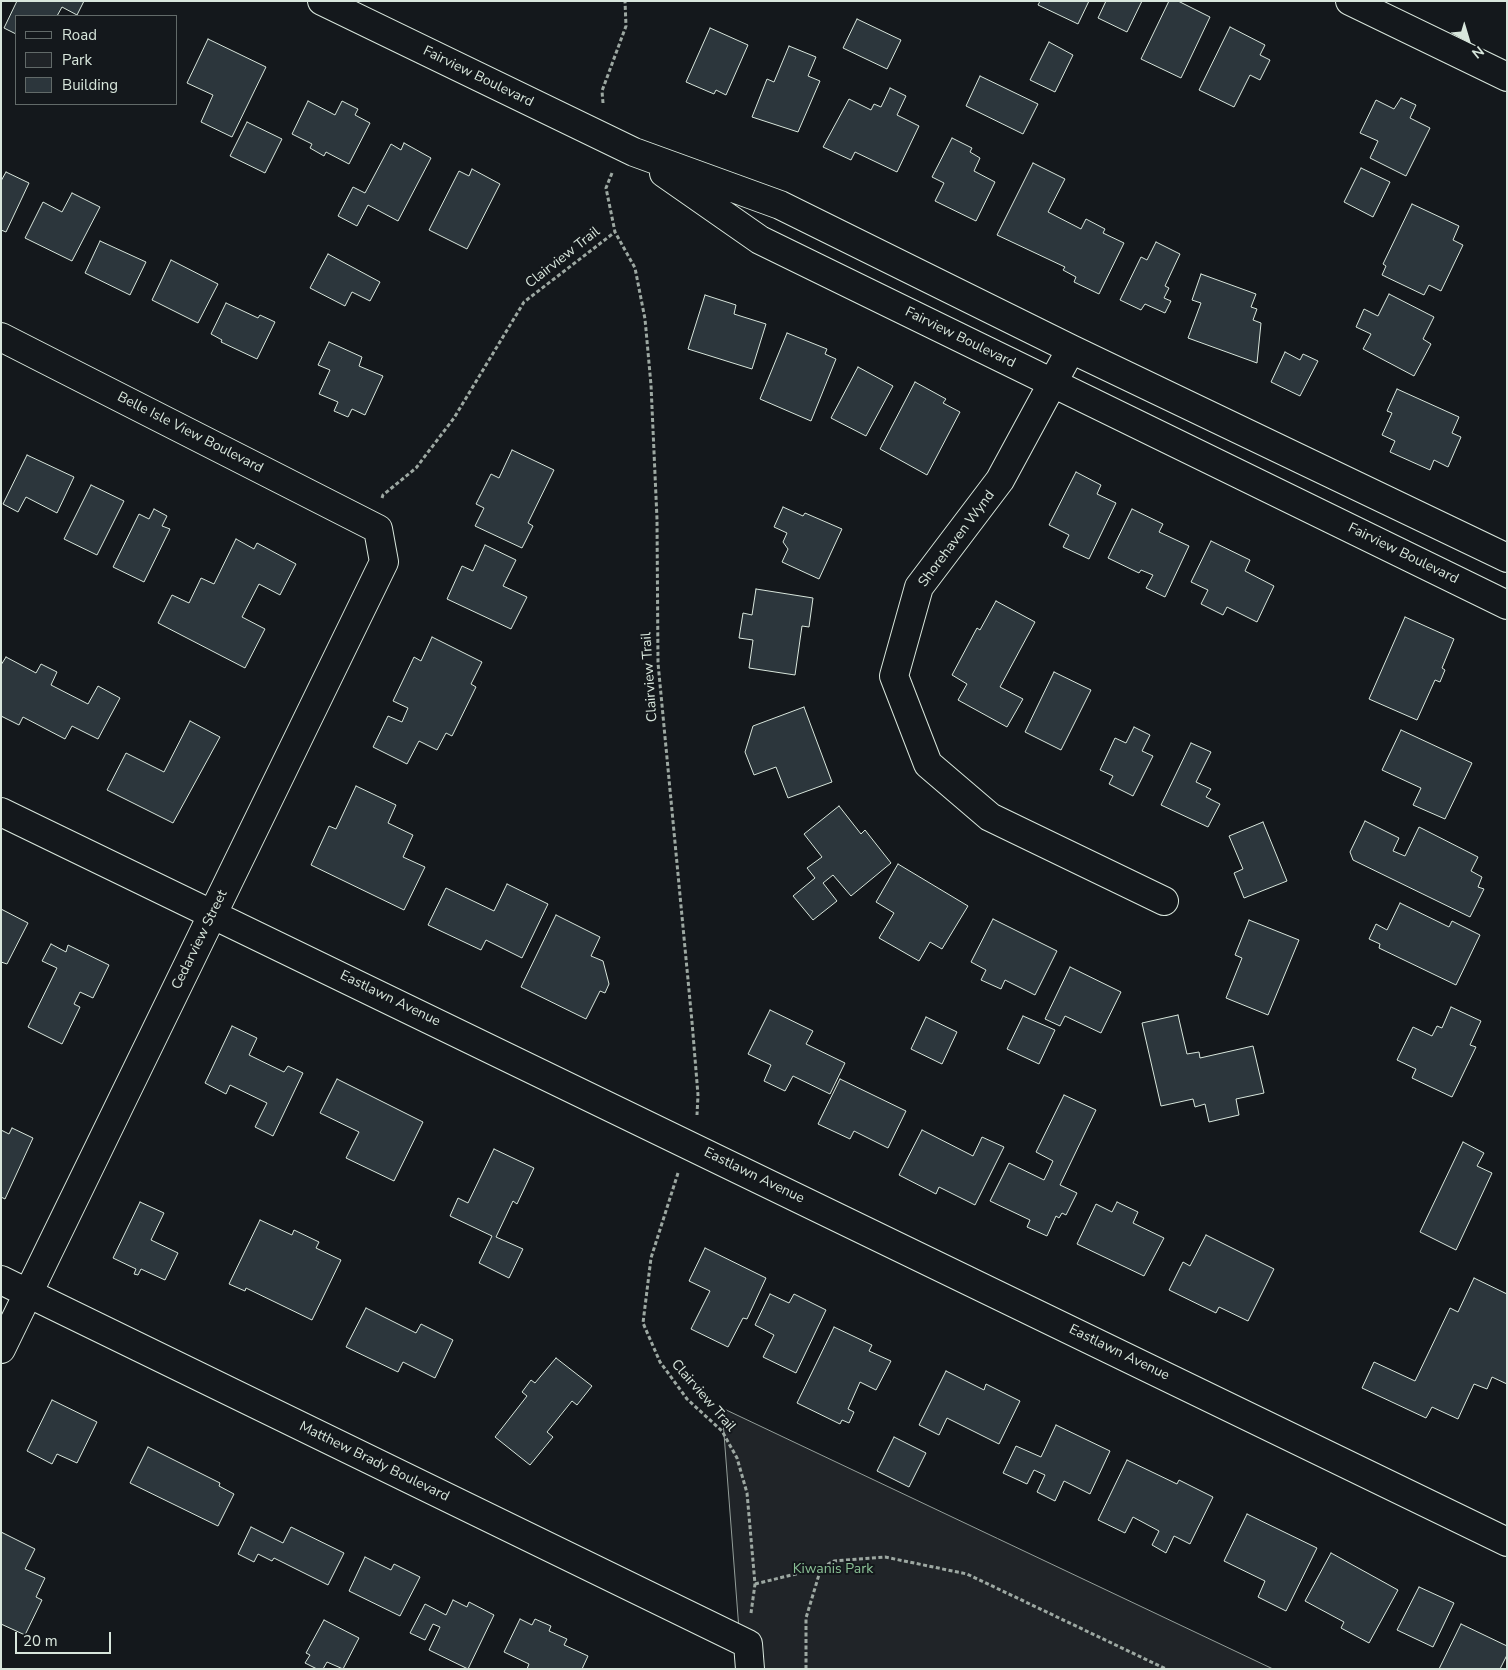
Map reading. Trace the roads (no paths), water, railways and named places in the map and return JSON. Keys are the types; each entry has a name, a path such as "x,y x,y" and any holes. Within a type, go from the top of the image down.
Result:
{"street":[{"name":"Fairview Boulevard","path":"322,1 624,160 760,240 1507,605"},
{"path":"1350,1 1507,77"},
{"name":"Fairview Boulevard","path":"624,160 780,205 1071,349 1507,558"},
{"name":"Belle Isle View Boulevard","path":"1,337 378,529"},
{"name":"Shorehaven Wynd","path":"1071,349 1000,480 919,587 894,676 928,764 990,816 1164,901"},
{"path":"1299,503 1314,465"},
{"name":"Cedarview Street","path":"1,1349 384,562 378,529"},
{"name":"Eastlawn Avenue","path":"1,812 1507,1542"},
{"name":"Matthew Brady Boulevard","path":"1,1280 749,1656"}],"park label":[{"name":"Kiwanis Park","path":"833,1570"}]}
